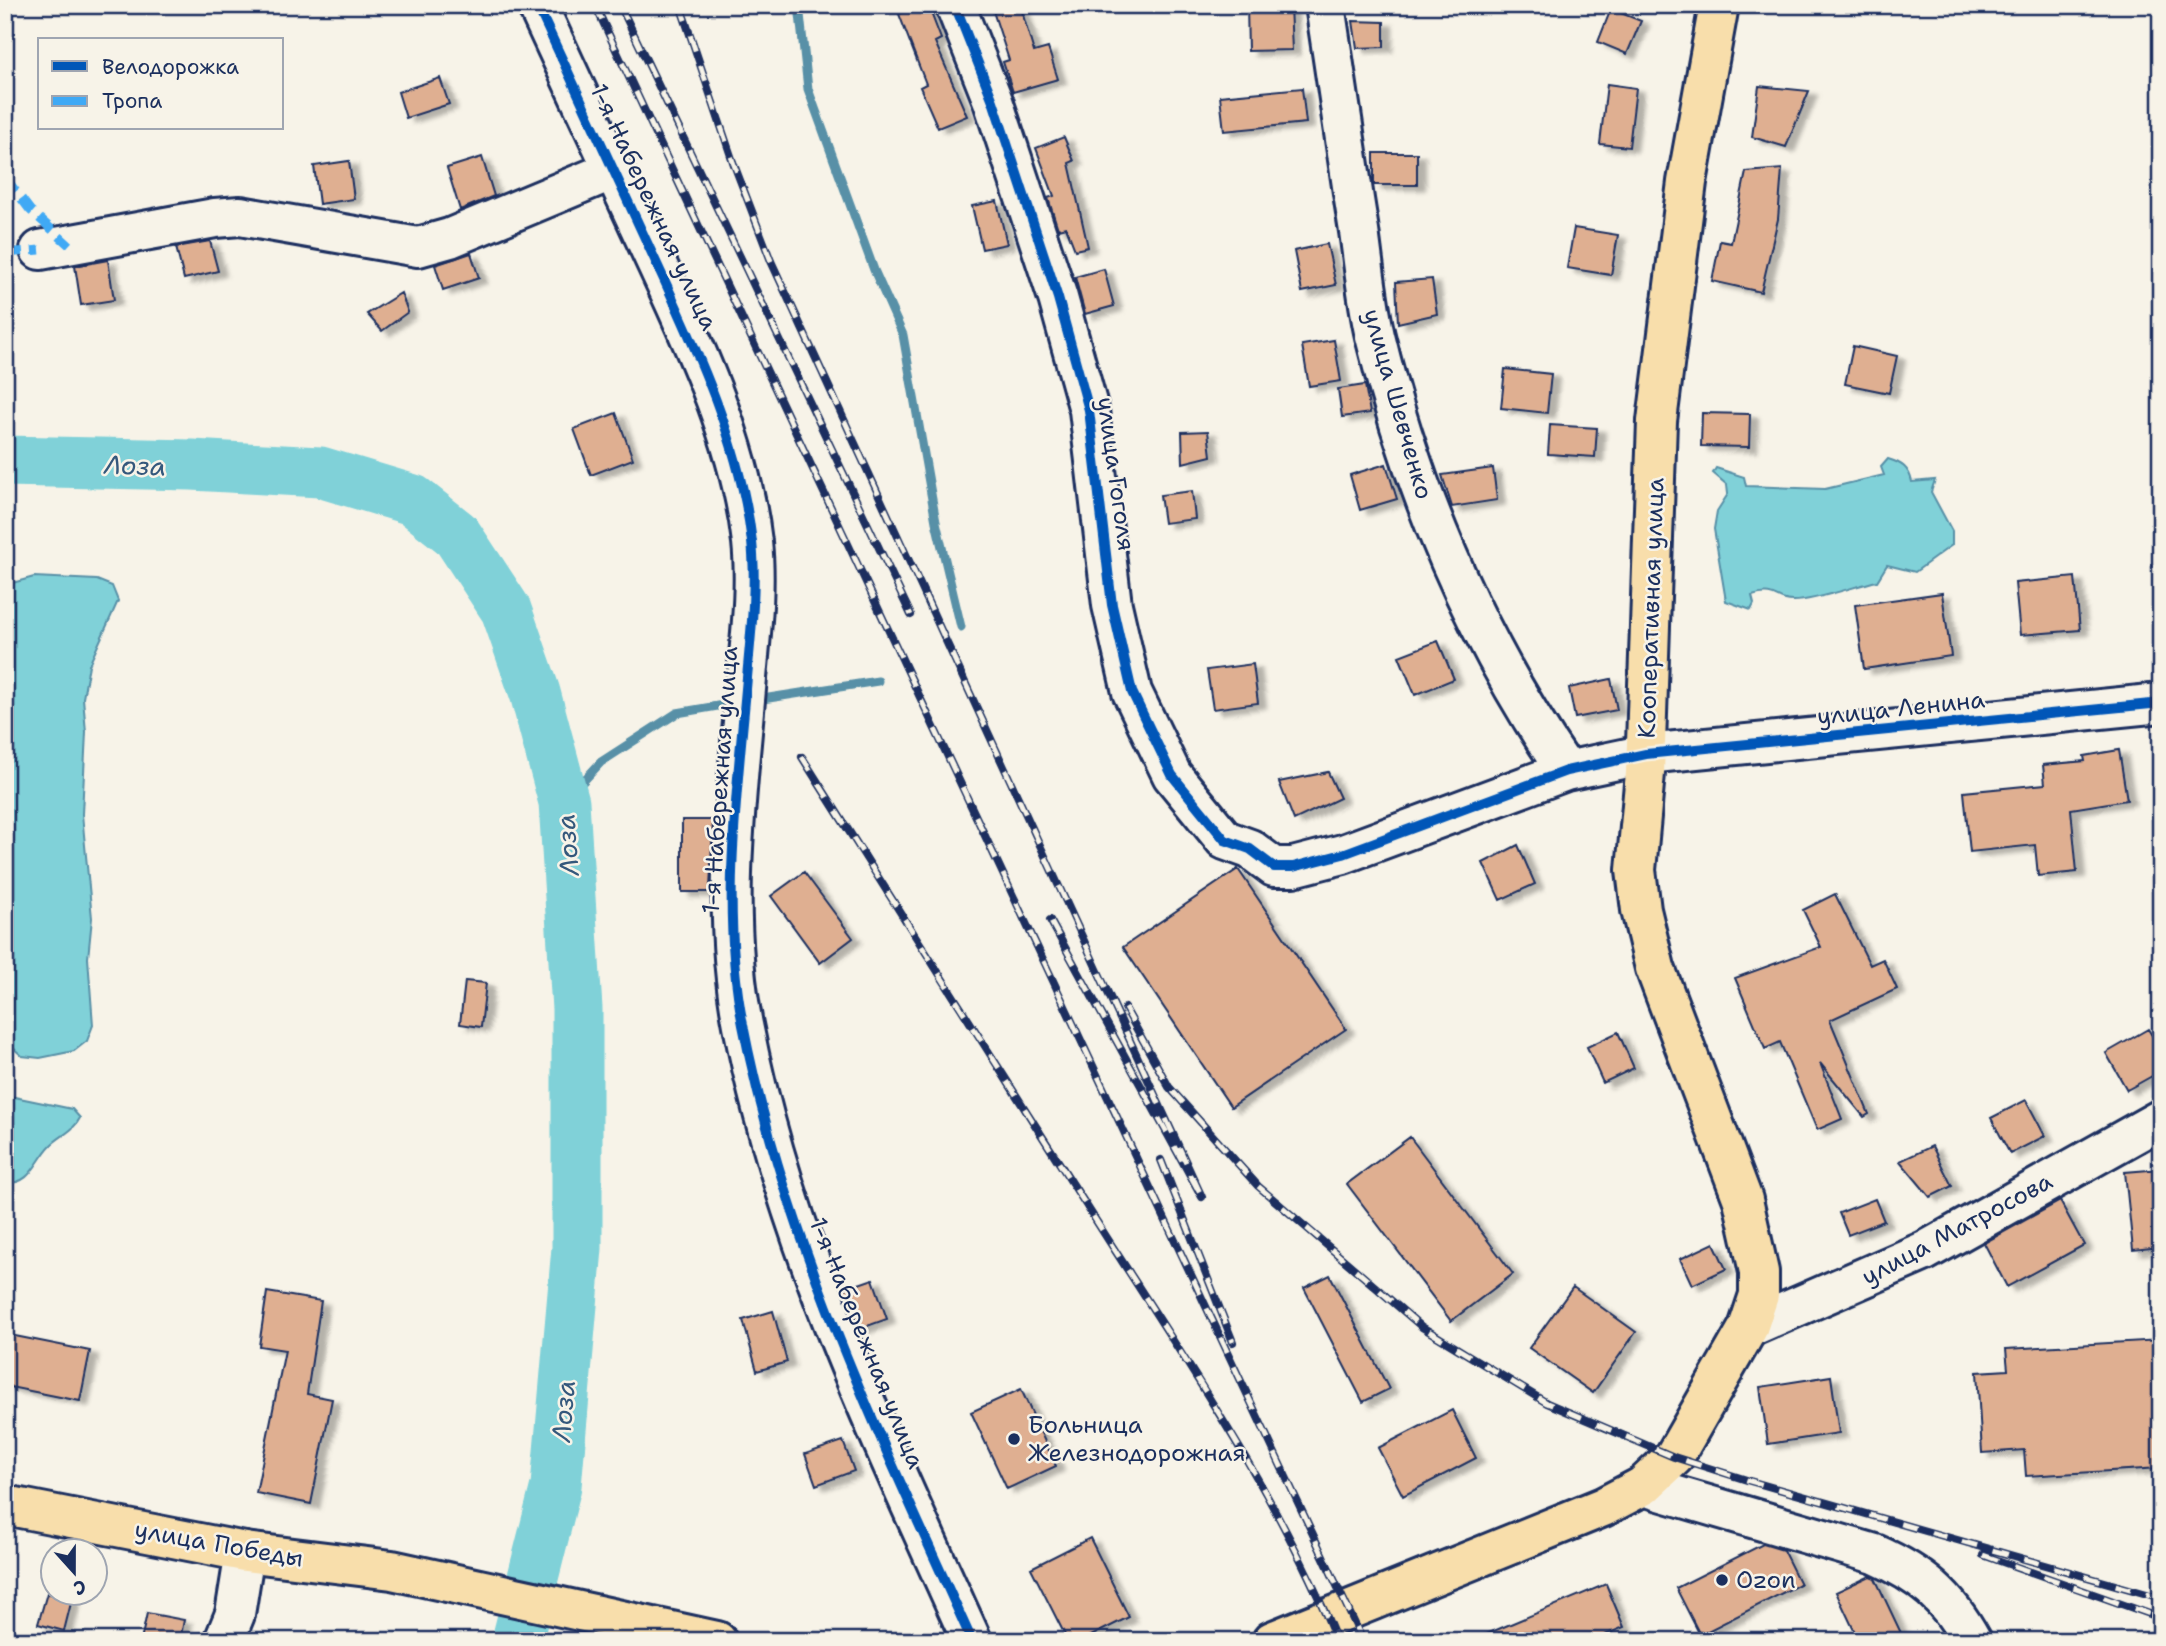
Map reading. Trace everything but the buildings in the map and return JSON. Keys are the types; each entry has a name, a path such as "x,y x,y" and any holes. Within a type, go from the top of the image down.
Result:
{"main road":[{"name":"Кооперативная улица","path":"1272,1641 1337,1617 1519,1539 1603,1507 1643,1486 1674,1457 1748,1328 1759,1295 1759,1272 1743,1200 1655,968 1640,910 1636,870 1646,754 1657,421 1687,182 1719,5"},
{"name":"улица Победы","path":"5,1506 245,1552 392,1570 717,1641"}],"street":[{"name":"1-я Набережная улица","path":"537,5 696,347 743,492 752,544 752,609 731,868 731,942 742,1021 765,1132 809,1264 881,1439 972,1641"},
{"name":"улица Гоголя","path":"955,5 993,101 1058,298 1089,410 1112,605 1132,692 1172,775 1225,840 1250,849 1274,867"},
{"name":"улица Шевченко","path":"1325,5 1375,334 1407,449 1435,531 1455,578 1534,725 1566,772"},
{"name":"1-я Набережная улица","path":"40,250 215,218 240,216 418,247 450,238 613,170"},
{"name":"улица Ленина","path":"1274,867 1293,867 1343,854 1566,772 1646,754 2161,703"},
{"name":"улица Матросова","path":"1748,1328 1925,1251 2161,1119"},
{"path":"1643,1486 1875,1554 1902,1566 1935,1590 1956,1611 1972,1641"},
{"path":"224,1641 235,1614 245,1552"}],"water":[{"path":"1888,459 1904,467 1912,482 1935,480 1931,492 1952,531 1952,545 1915,572 1887,565 1877,581 1824,596 1788,601 1772,594 1760,594 1752,596 1754,604 1751,610 1726,601 1714,529 1717,511 1728,494 1727,485 1713,473 1716,468 1744,477 1746,486 1825,489 1884,475 1881,467"},
{"path":"34,577 97,580 112,586 118,601 89,665 83,698 86,732 82,814 92,918 88,958 93,1025 87,1041 74,1051 40,1058 22,1056 5,1036 5,585"},
{"path":"5,1095 72,1109 80,1118 51,1145 27,1176 14,1183 5,1183"}],"waterway":[{"path":"799,5 808,89 874,270 903,335 936,522 961,627"},
{"name":"Лоза","path":"5,461 192,465 320,472 413,500 456,534 506,610 535,693 564,802 577,1009 577,1248 556,1486 517,1641"},
{"path":"756,700 878,681"},
{"path":"564,802 601,762 677,713 735,703"}],"railway":[{"path":"595,5 1363,1641"},
{"path":"620,5 911,615"},
{"path":"680,5 733,162 771,261 1202,1197 1050,920"},
{"path":"802,757 1232,1436 1289,1537 1337,1641"},
{"path":"1125,1008 1169,1087 1258,1186 1422,1327 1547,1403 1674,1457 2161,1598"},
{"path":"1161,1160 1233,1342"},
{"path":"1983,1555 2161,1618"}],"marked path":[{"path":"5,177 30,210 69,245"},
{"path":"5,253 40,250"}],"cycle path":[{"path":"537,5 698,355 737,466 752,542 754,578 732,857 733,941 743,1025 761,1106 810,1263 871,1415 972,1641"},
{"path":"955,5 993,101 1058,298 1089,410 1112,605 1132,692 1172,775 1225,840 1250,849 1274,867 1293,867 1343,854 1566,771 1646,754 2161,703"}],"place":[{"name":"Больница Железнодорожная","path":"1014,1439"},
{"name":"Ozon","path":"1722,1580"}]}
